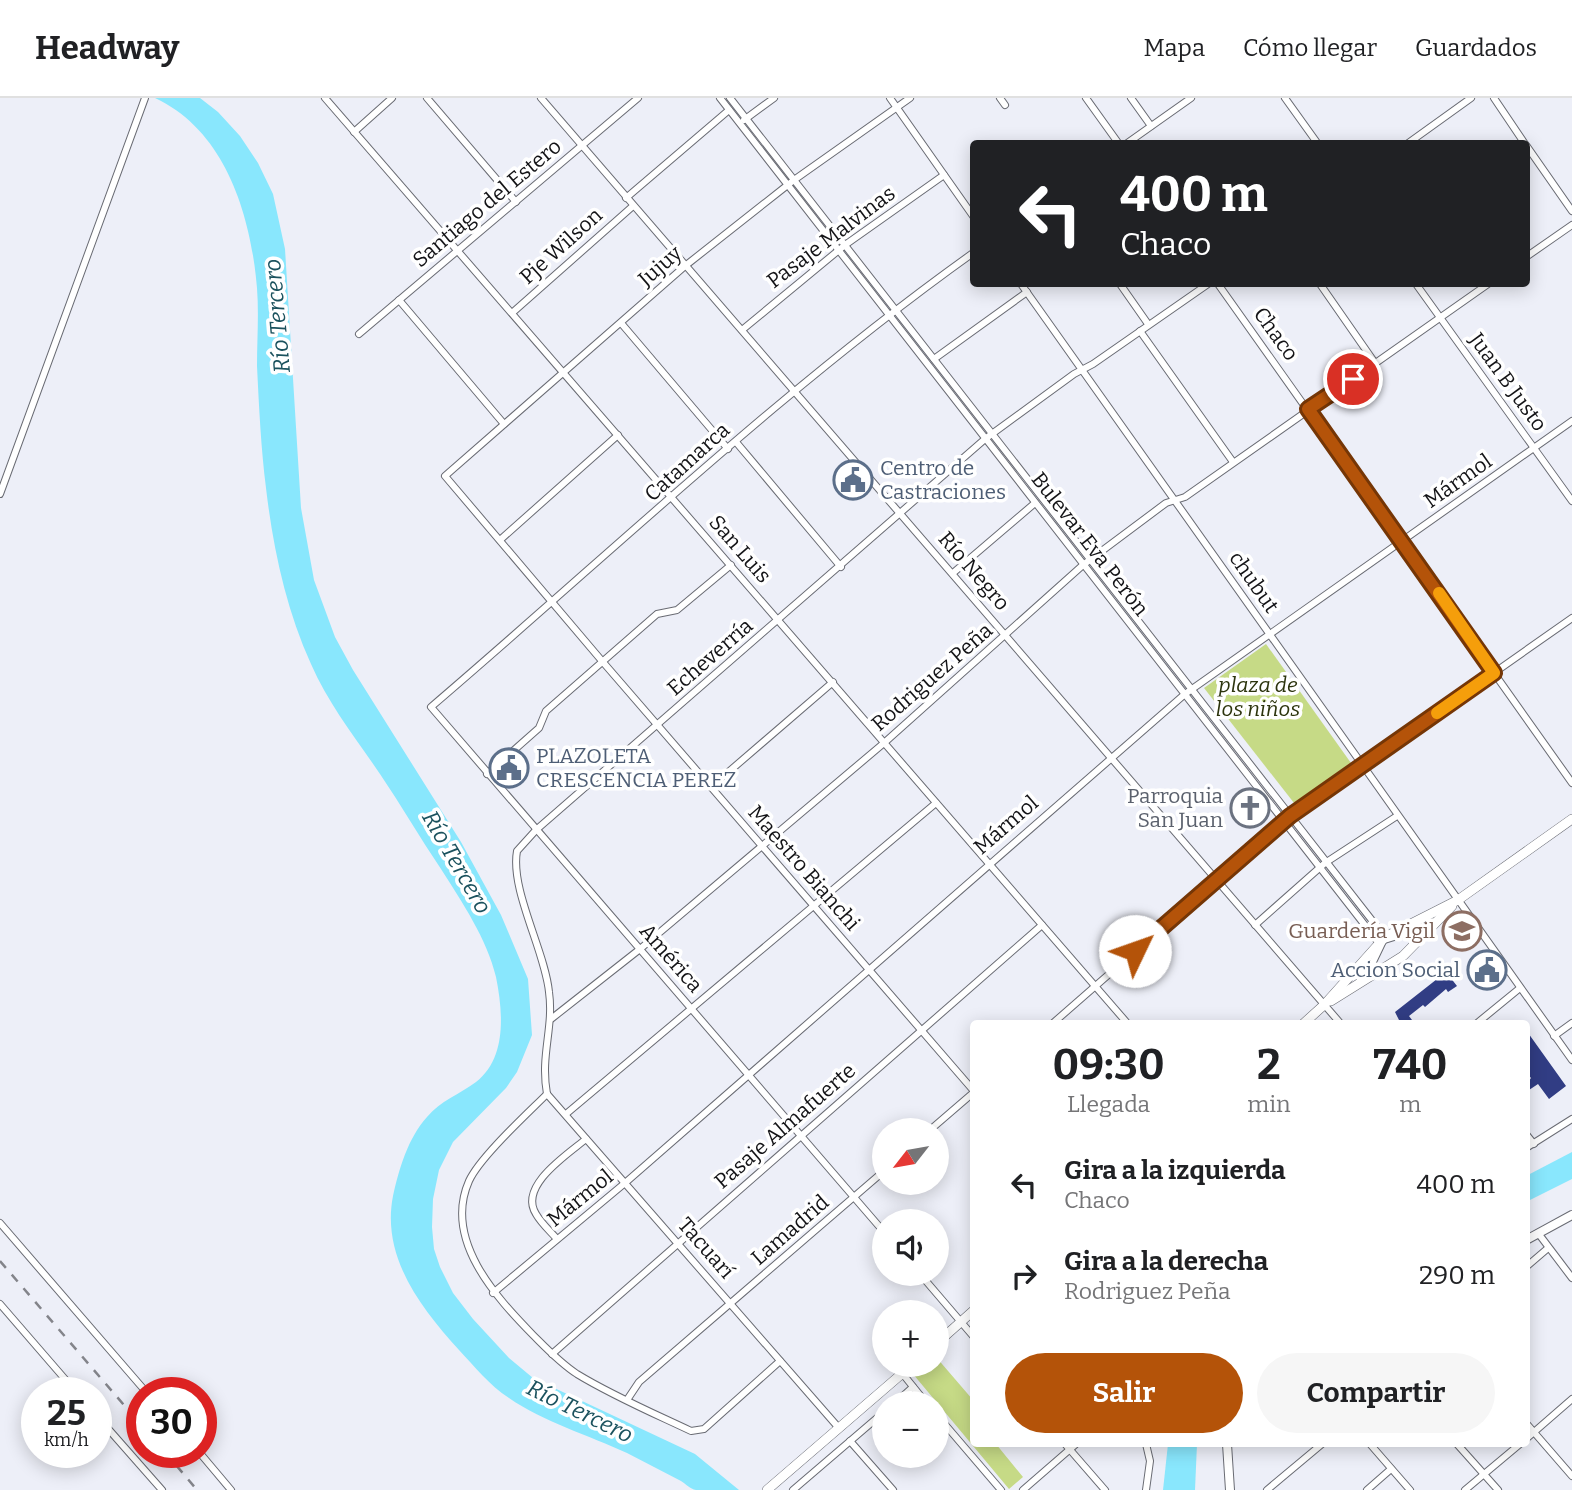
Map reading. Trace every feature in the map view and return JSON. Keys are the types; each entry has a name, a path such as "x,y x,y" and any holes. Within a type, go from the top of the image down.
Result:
{"main road":[{"path":"1307,1020 1382,940 1458,900 1572,819"},
{"path":"1324,1005 1403,956 1458,900"},
{"path":"949,1333 970,1314"},
{"path":"769,1488 898,1377"}],"street":[{"path":"0,494 145,98"},
{"name":"San Luis","path":"325,98 1125,1020"},
{"path":"354,132 392,98"},
{"path":"427,98 516,202"},
{"name":"Río Negro","path":"541,98 1337,1020"},
{"name":"Santiago del Estero","path":"359,334 638,98"},
{"name":"Bulevar Eva Perón","path":"720,98 729,110 743,121"},
{"name":"Bulevar Eva Perón","path":"730,98 743,121 891,311 985,439 1083,565 1290,816 1382,940"},
{"path":"743,121 774,98"},
{"path":"890,98 970,212"},
{"name":"Jujuy","path":"445,476 685,266 791,183 910,98"},
{"path":"1086,98 1116,140"},
{"path":"1131,98 1151,126"},
{"path":"1132,140 1191,98"},
{"path":"1285,98 1315,140"},
{"path":"1413,140 1471,98"},
{"path":"1493,98 1523,140"},
{"path":"626,198 729,110"},
{"path":"1530,150 1572,211"},
{"name":"Pasaje Malvinas","path":"742,330 842,248 944,175"},
{"name":"Pje Wilson","path":"512,313 633,206"},
{"path":"1530,254 1572,225"},
{"name":"Catamarca","path":"431,707 794,390 891,311 970,255"},
{"name":"chubut","path":"1023,287 1572,1060"},
{"path":"1122,287 1149,324"},
{"name":"Echeverría","path":"547,1094 542,1070 551,1018 549,990 518,876 517,850 536,830 992,433 1204,287"},
{"name":"Chaco","path":"1220,287 1572,783"},
{"path":"1322,287 1376,363"},
{"name":"Juan B Justo","path":"1418,287 1572,501"},
{"name":"Rodriguez Peña","path":"551,1018 640,949 884,743 1083,565 1166,503 1185,497 1484,287"},
{"path":"933,359 1027,292"},
{"path":"399,300 504,424"},
{"name":"Bulevar Eva Perón","path":"891,311 933,359 1090,560 1320,869 1382,940"},
{"path":"621,323 728,449"},
{"path":"1140,331 1233,462"},
{"name":"Mármol","path":"493,1293 749,1076 989,863 1188,692 1572,421"},
{"path":"500,540 618,435"},
{"path":"736,442 841,567"},
{"name":"Maestro Bianchi","path":"445,476 970,1087"},
{"path":"953,573 1035,503"},
{"path":"487,774 539,728 546,711 657,614 677,610 731,565"},
{"path":"1057,1020 1290,816 1572,618"},
{"path":"710,787 833,682"},
{"name":"América","path":"431,707 872,1219"},
{"path":"565,1114 936,803"},
{"path":"1255,925 1325,863 1397,816"},
{"name":"Pasaje Almafuerte","path":"552,1354 1042,925"},
{"path":"1356,986 1373,962 1382,940 1433,925"},
{"path":"1481,1020 1520,988"},
{"path":"1554,1036 1572,1023"},
{"path":"547,1094 474,1172 465,1194 463,1216 469,1246 481,1275 493,1293 552,1354 575,1373 626,1400 698,1431 704,1429 780,1361"},
{"name":"Tacuarí","path":"547,1094 838,1427"},
{"path":"943,1118 970,1094"},
{"path":"1530,1146 1572,1119"},
{"path":"557,1239 534,1213 533,1197 536,1185 586,1139"},
{"path":"1530,1139 1534,1144"},
{"name":"Lamadrid","path":"626,1400 639,1382 872,1181"},
{"path":"1530,1238 1572,1215"},
{"path":"0,1223 133,1377"},
{"path":"1538,1233 1547,1249 1572,1278"},
{"path":"1530,1264 1547,1249"},
{"path":"930,1286 970,1332"},
{"path":"1,1307 63,1377"},
{"path":"905,1377 916,1391"},
{"path":"909,1391 913,1387"},
{"path":"1530,1436 1572,1399"},
{"path":"793,1490 872,1422"},
{"path":"1530,1428 1572,1476"},
{"path":"949,1429 1001,1490"},
{"path":"112,1433 162,1490"},
{"path":"850,1441 893,1490"},
{"path":"1023,1490 1068,1447"},
{"path":"1072,1447 1105,1490"},
{"path":"1146,1490 1150,1461 1147,1447"},
{"path":"1227,1447 1230,1486 1238,1490"},
{"path":"1267,1490 1318,1447"},
{"path":"1373,1447 1410,1490"},
{"path":"1460,1447 1498,1490"},
{"path":"1465,1490 1516,1447"},
{"path":"212,1468 231,1490"},
{"path":"1367,1490 1391,1469"}],"green space":[{"name":"plaza de los niños","path":"1266,644 1351,763 1294,803 1204,688"},
{"path":"949,1372 970,1397 970,1442 949,1417 949,1391 927,1391 916,1377 949,1377"},
{"path":"974,1447 998,1447 1023,1477 1009,1489"}],"water":[{"name":"Río Tercero","path":"155,98 200,98 218,112 240,136 258,163 273,194 285,249 301,508 314,580 335,637 461,842 501,915 528,979 532,1035 517,1072 506,1088 453,1142 439,1170 433,1199 432,1227 434,1249 440,1267 453,1293 473,1319 509,1358 533,1378 695,1454 739,1490 694,1489 627,1453 523,1407 482,1376 431,1317 407,1280 393,1240 391,1218 393,1196 401,1165 409,1144 432,1111 476,1082 493,1060 498,1047 501,1019 496,977 487,949 465,908 388,786 334,707 302,643 282,578 269,511 257,366 257,288 249,233 241,205 217,154 200,131 180,113"},
{"path":"1572,1152 1572,1179 1530,1200 1530,1174"},
{"path":"1168,1447 1197,1447 1195,1490 1163,1490"}],"building":[{"path":"1446,972 1457,986 1448,992 1446,989 1425,1007 1423,1005 1409,1016 1412,1020 1399,1020 1395,1012"},
{"path":"1530,1036 1566,1086 1549,1099 1538,1084 1530,1089"}],"railway":[{"path":"0,1261 126,1407"},
{"path":"178,1468 197,1490"}],"slow traffic":[{"path":"1437,713 1494,673 1439,593"}],"place":[{"name":"Centro de Castraciones","path":"853,480"},
{"name":"PLAZOLETA CRESCENCIA PEREZ","path":"509,768"},
{"name":"Parroquia San Juan","path":"1250,808"},
{"name":"Guardería Vigil","path":"1462,931"},
{"name":"Accion Social","path":"1487,970"}],"route":[{"path":"1135,951 1290,816 1494,673 1308,409 1353,379"}]}
